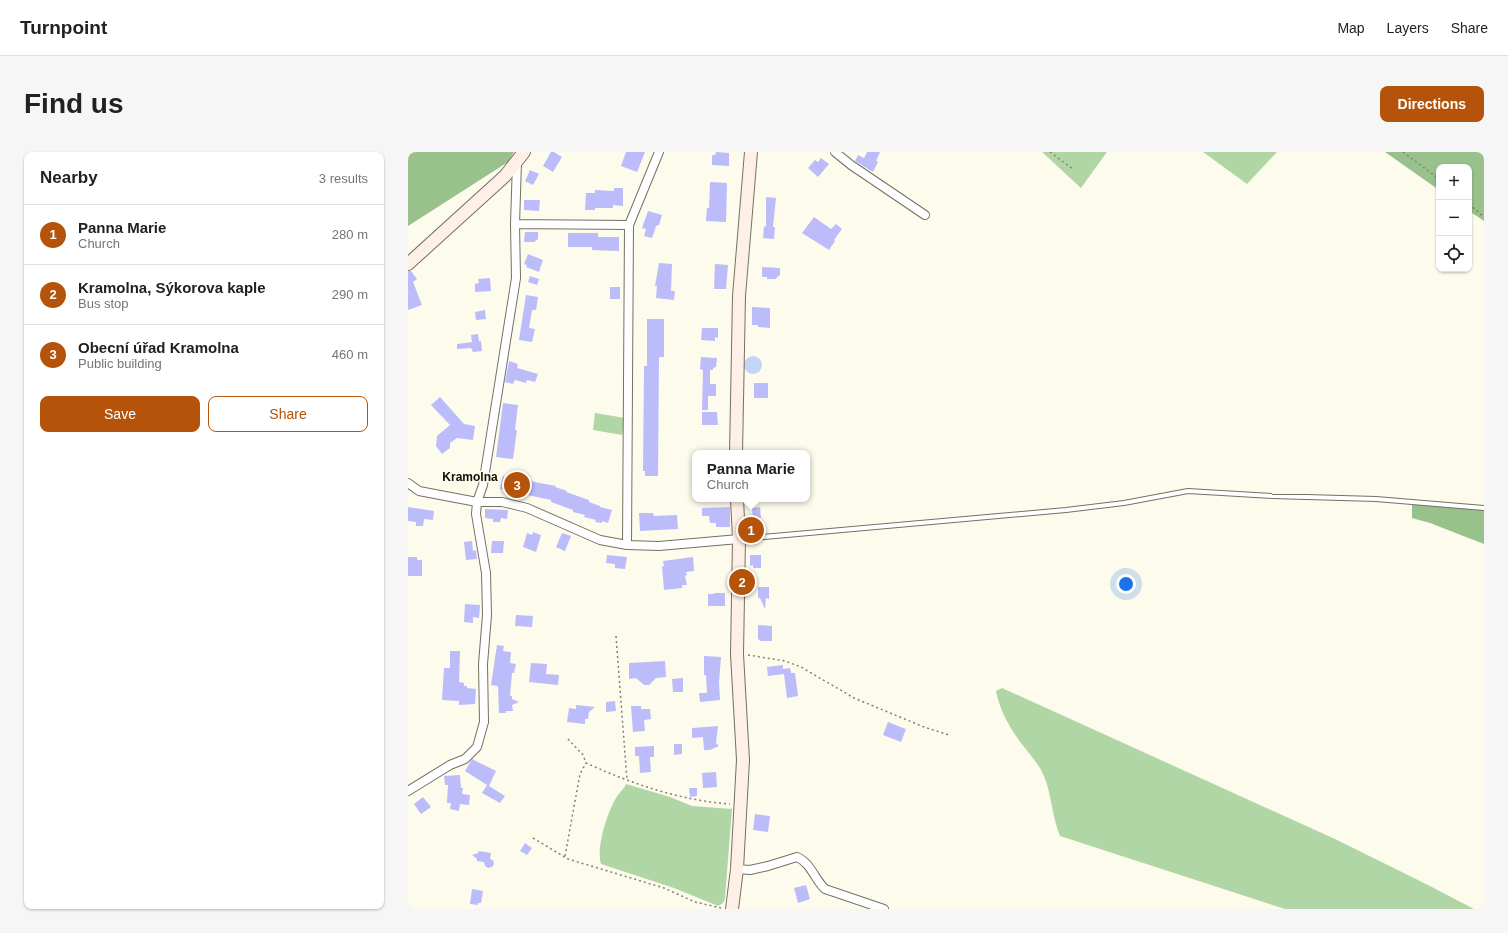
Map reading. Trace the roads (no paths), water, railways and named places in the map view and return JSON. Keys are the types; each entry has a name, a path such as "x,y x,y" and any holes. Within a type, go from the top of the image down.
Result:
{"street":[{"path":"628,545 629,225 659,152"},
{"path":"736,450 739,296 751,152"},
{"path":"835,152 851,165 925,215"},
{"path":"408,790 450,765 465,759 477,747 484,722 483,664 487,615 486,572 476,514 477,502 483,485 516,278 515,224 520,157"},
{"path":"408,264 505,176 520,157"},
{"path":"515,224 629,225"},
{"path":"408,484 419,491 477,502 502,502 527,508 600,540 628,545 659,546 739,539"},
{"path":"728,909 737,870 742,805 743,760 736,654 739,539 737,502"},
{"path":"737,870 750,870 798,857 808,864 818,883 825,890 884,909"}],"lane":[{"path":"739,539 1066,510 1124,503 1188,491 1272,496 1376,499 1484,508"}],"water":[{"path":"753,356 759,359 762,365 759,371 753,374 747,371 744,365 747,359"}],"place":[{"name":"Obecní úřad Kramolna","path":"517,485"},
{"name":"Panna Marie","path":"751,530"},
{"name":"Kramolna, Sýkorova kaple","path":"742,582"}],"district":[{"name":"Kramolna","path":"470,477"}]}
